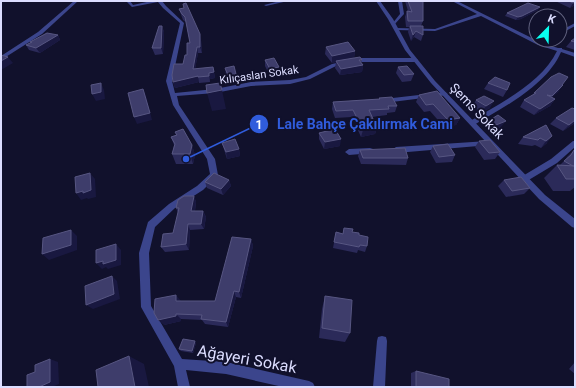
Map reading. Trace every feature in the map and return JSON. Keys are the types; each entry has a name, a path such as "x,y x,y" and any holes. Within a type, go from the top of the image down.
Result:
{"street":[{"path":"1,58 40,33 76,1"},
{"path":"129,2 132,6 159,1 164,8 177,16 182,23 169,80 176,105 211,159 214,175 200,188 172,206 151,225 144,253 146,307 179,364 184,387"},
{"path":"266,5 286,1"},
{"name":"Şems Sokak","path":"378,1 390,15 401,39 415,60 445,94 524,179 542,197 575,224"},
{"path":"400,1 402,14 396,27 436,30 480,15"},
{"path":"454,1 528,38"},
{"path":"556,48 575,55"},
{"path":"472,123 511,100 542,75 558,57 560,49"},
{"name":"Kılıçaslan Sokak","path":"173,95 215,91 251,84 290,82 308,78 334,64 360,60 415,60"},
{"path":"374,102 445,94"},
{"path":"349,152 383,151 491,142"},
{"path":"524,179 554,160 575,143"},
{"path":"379,387 382,341"},
{"name":"Ağayeri Sokak","path":"179,364 226,368 309,387"}],"building":[{"path":"408,1 423,1 423,21 408,21 407,11 412,12"},
{"path":"186,3 200,34 200,47 197,47 193,69 213,67 214,72 209,73 209,76 198,76 173,82 172,75 174,64 183,64 185,55 187,55 187,43 190,43 185,17 179,9 184,8 183,4"},
{"path":"528,3 540,7 528,8 528,13 518,17 507,13"},
{"path":"159,26 162,26 161,48 152,48"},
{"path":"410,26 423,26 423,35 416,31 413,35"},
{"path":"47,33 58,35 36,48 26,45 32,42 30,42"},
{"path":"348,42 355,51 332,56 326,47"},
{"path":"1,55 8,57 1,61"},
{"path":"360,57 362,60 359,60 363,65 341,69 336,61"},
{"path":"274,58 279,67 270,69 265,60"},
{"path":"234,66 236,74 228,75 225,68"},
{"path":"407,66 414,74 404,75 398,67"},
{"path":"559,73 568,77 563,85 552,96 547,95 555,99 540,109 524,100 536,93 534,93 551,77"},
{"path":"495,77 510,83 507,90 488,83"},
{"path":"101,83 101,92 92,94 91,85"},
{"path":"220,83 222,90 207,93 206,85"},
{"path":"143,89 150,113 134,117 128,93"},
{"path":"437,91 460,118 448,120 433,104 426,105 419,95"},
{"path":"484,96 494,101 486,106 476,100"},
{"path":"392,97 397,106 388,106 389,109 369,110 377,128 363,130 353,110 336,111 333,102 380,99 379,98"},
{"path":"572,108 575,109 575,120 569,125 556,118"},
{"path":"498,115 506,121 496,125 490,120"},
{"path":"546,125 552,136 546,141 540,138 538,140 523,137"},
{"path":"183,129 192,145 190,154 172,154 175,144 171,137 177,135 175,132"},
{"path":"335,129 341,139 325,142 319,133"},
{"path":"235,139 239,149 226,152 222,143"},
{"path":"490,140 500,152 489,153 479,141"},
{"path":"448,144 455,155 439,157 433,146"},
{"path":"405,148 408,158 363,158 360,150"},
{"path":"574,150 575,166 573,166 564,161"},
{"path":"557,165 575,166 575,179 566,179"},
{"path":"90,173 91,190 83,193 83,191 76,193 75,177"},
{"path":"214,173 229,180 221,189 205,182"},
{"path":"521,177 530,188 512,191 504,180"},
{"path":"184,196 194,196 191,211 203,211 201,224 188,224 186,244 161,247 163,234 173,233 179,208 176,208 178,200"},
{"path":"344,228 353,229 352,232 368,237 367,246 360,245 359,247 334,242 336,232 343,234"},
{"path":"71,230 71,245 42,254 43,238"},
{"path":"232,237 251,239 239,292 234,291 226,322 201,319 202,315 176,314 176,316 158,320 154,313 155,299 176,295 176,301 215,301"},
{"path":"116,244 116,260 103,264 103,261 96,263 96,250"},
{"path":"112,276 114,294 86,305 85,286"},
{"path":"325,296 352,300 350,333 322,328"},
{"path":"183,339 195,341 192,351 179,349"},
{"path":"129,356 135,387 98,387 96,370"},
{"path":"50,359 50,382 39,387 27,387 27,375 35,372 35,365"},
{"path":"416,371 449,379 449,387 416,387"}],"place":[{"name":"Lale Bahçe Çakılırmak Cami","path":"186,159"}]}
